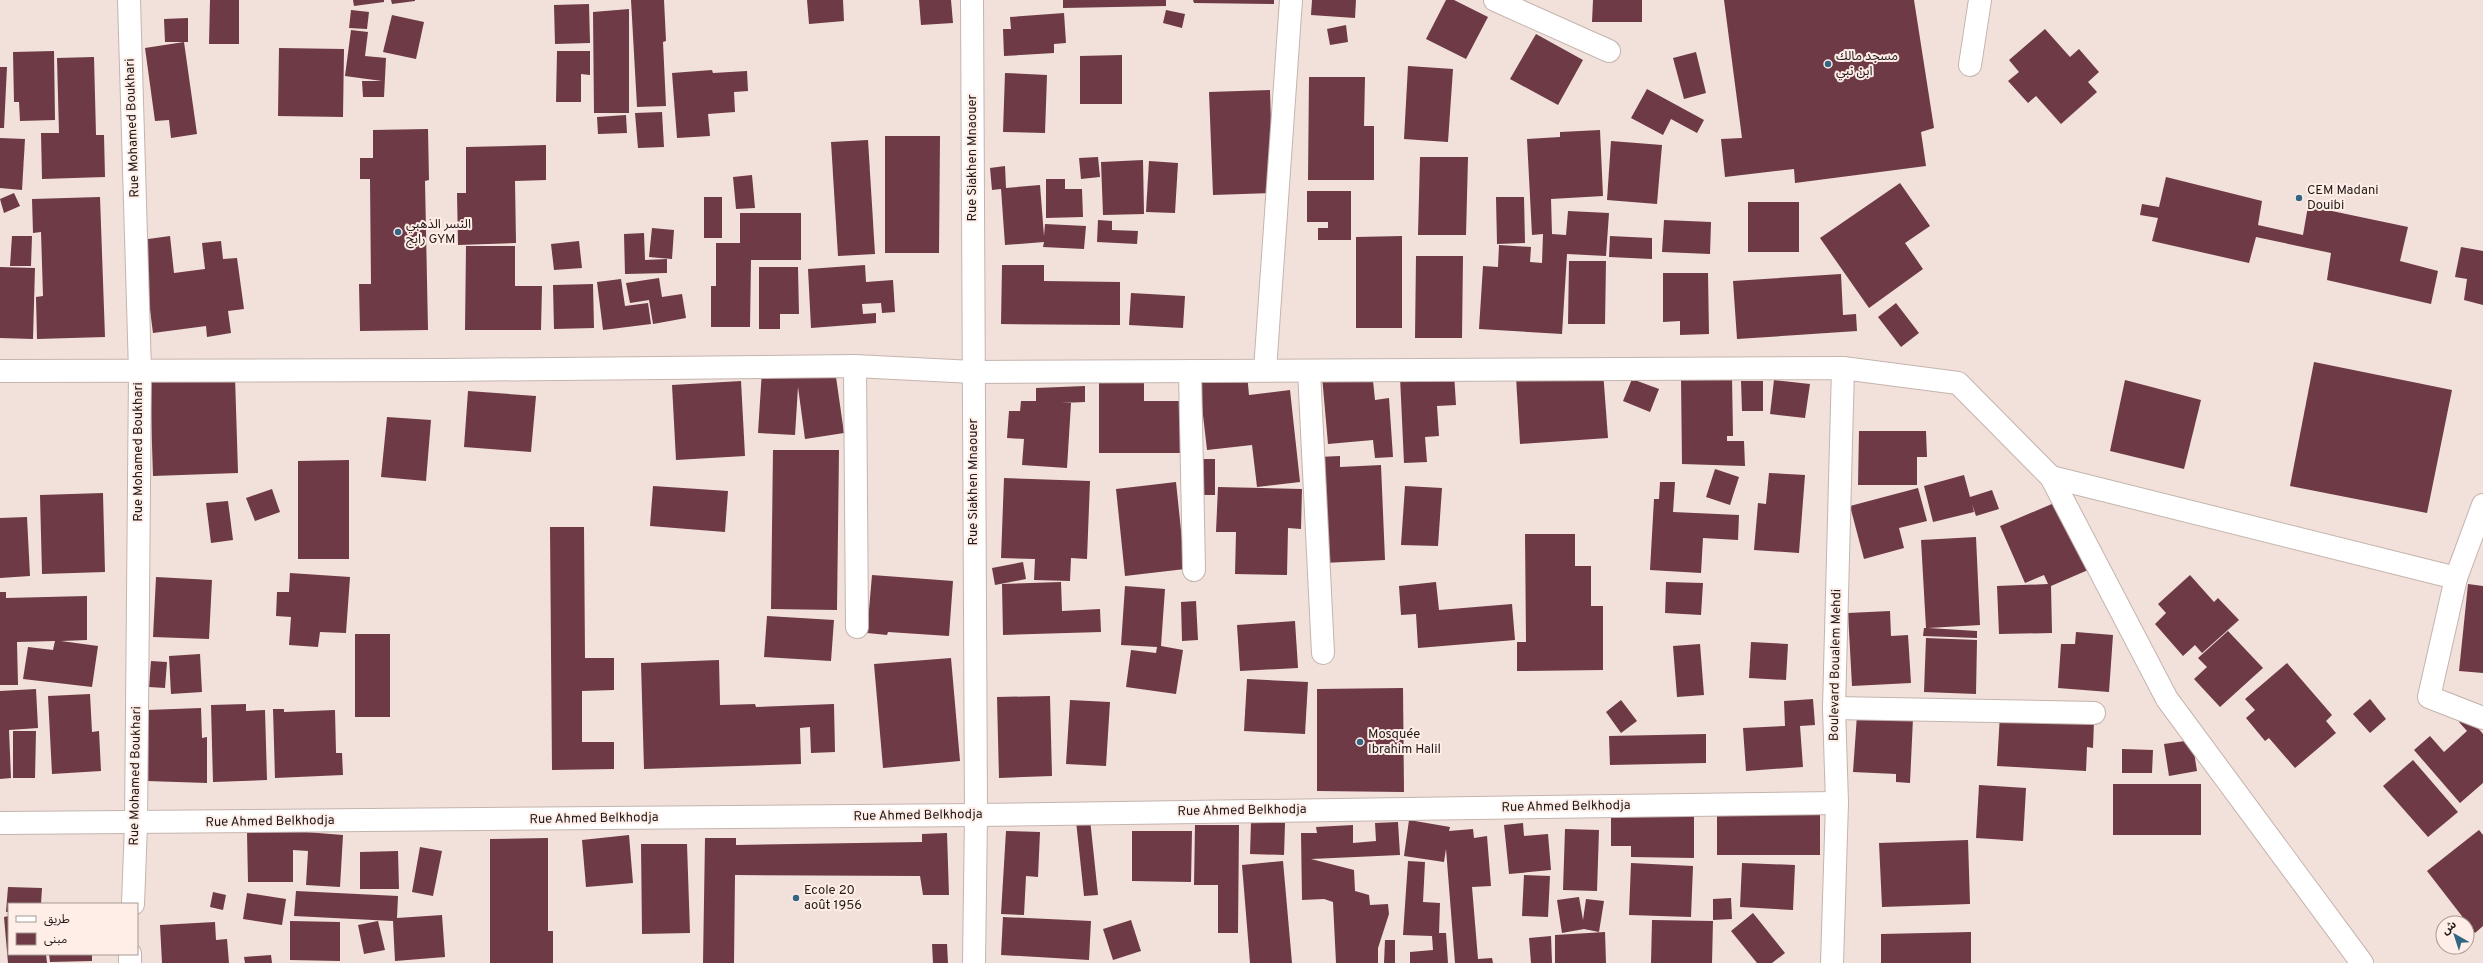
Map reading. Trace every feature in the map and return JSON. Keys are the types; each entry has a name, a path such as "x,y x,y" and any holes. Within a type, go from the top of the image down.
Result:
{"street":[{"name":"Rue Mohamed Boukhari","path":"129,0 140,371 136,824 133,903"},
{"name":"Rue Siakhen Mnaouer","path":"972,0 976,815 974,963"},
{"path":"1265,370 1292,0"},
{"path":"1495,0 1609,51"},
{"path":"1970,65 1980,0"},
{"path":"855,366 857,627"},
{"path":"0,371 446,370 855,366 973,372 1843,368 1958,383 2051,477 2167,699 2362,963"},
{"name":"Boulevard Boualem Mehdi","path":"1832,963 1836,803 1834,708 1843,368"},
{"path":"1190,371 1194,570"},
{"path":"1309,371 1323,653"},
{"path":"2051,477 2456,578"},
{"path":"2482,507 2456,578 2429,697 2483,718"},
{"path":"1834,708 2094,713"},
{"name":"Rue Ahmed Belkhodja","path":"0,823 136,824 976,815 1836,803"}],"building":[{"path":"210,0 239,0 239,44 209,44"},
{"path":"353,0 384,0 384,2 354,6"},
{"path":"391,0 415,0 415,1 392,4"},
{"path":"631,0 664,0 666,41 663,42 666,106 637,107"},
{"path":"807,0 843,0 844,21 809,24"},
{"path":"919,0 951,0 953,23 921,25"},
{"path":"1063,0 1166,0 1166,6 1063,8"},
{"path":"1193,0 1274,0 1274,4 1194,3"},
{"path":"1312,0 1356,0 1355,18 1311,15"},
{"path":"1446,0 1454,0 1488,17 1466,59 1426,39"},
{"path":"1593,0 1642,0 1642,22 1592,22"},
{"name":"مسجد مالك ابن نبي","path":"1724,0 1914,0 1934,128 1921,132 1926,166 1795,183 1794,169 1725,177 1721,139 1742,138"},
{"path":"589,4 590,43 555,44 554,5"},
{"path":"629,9 629,113 594,113 593,12"},
{"path":"351,10 369,12 367,29 349,28"},
{"path":"1166,10 1185,14 1182,28 1163,23"},
{"path":"1064,13 1066,43 1054,44 1054,53 1004,56 1003,29 1011,29 1010,17"},
{"path":"392,15 424,22 416,59 383,52"},
{"path":"188,18 188,42 165,42 164,19"},
{"path":"1346,25 1348,42 1330,45 1327,29"},
{"path":"2045,29 2070,57 2079,49 2099,72 2088,82 2097,92 2061,124 2036,96 2028,103 2008,81 2019,72 2009,60"},
{"path":"351,30 368,32 365,56 386,58 384,97 363,97 362,81 382,81 345,76"},
{"path":"1536,34 1583,60 1558,105 1510,79"},
{"path":"184,42 197,134 171,138 169,120 155,121 145,48"},
{"path":"279,48 344,49 343,117 278,116"},
{"path":"54,51 55,120 20,121 19,102 14,102 13,52"},
{"path":"557,51 590,51 590,75 581,74 581,102 556,102"},
{"path":"1696,52 1706,93 1684,99 1673,58"},
{"path":"1122,55 1122,104 1080,104 1080,56"},
{"path":"94,57 96,135 104,135 105,177 42,179 41,133 59,133 57,58"},
{"path":"1408,66 1453,69 1448,142 1404,139"},
{"path":"0,67 7,67 4,128 0,128"},
{"path":"712,70 713,73 747,71 748,91 734,92 735,112 708,114 710,136 677,138 672,73"},
{"path":"1005,73 1047,75 1045,133 1003,132"},
{"path":"1309,77 1365,77 1364,126 1374,126 1374,180 1308,180"},
{"path":"1647,89 1704,120 1697,133 1671,119 1663,135 1631,118"},
{"path":"1270,90 1273,193 1213,195 1209,92"},
{"path":"662,112 664,147 638,148 635,113"},
{"path":"626,115 627,133 598,134 597,117"},
{"name":"النسر الذهبي رابح GYM","path":"428,129 429,180 425,181 428,330 360,331 359,284 371,284 370,179 360,179 360,158 373,158 373,130"},
{"path":"1600,130 1603,196 1551,199 1552,234 1566,235 1568,211 1609,213 1606,256 1567,254 1562,334 1479,329 1483,266 1498,267 1499,245 1531,247 1530,262 1542,263 1543,234 1532,235 1527,139 1560,137 1560,132"},
{"path":"885,136 940,136 939,253 885,253"},
{"path":"0,138 25,139 22,190 0,188"},
{"path":"868,140 875,254 838,256 831,142"},
{"path":"1611,141 1662,145 1657,204 1607,200"},
{"path":"546,145 546,180 515,181 516,243 458,245 457,193 466,193 466,147"},
{"path":"1098,157 1100,177 1081,179 1079,158"},
{"path":"1420,157 1468,157 1466,235 1418,235"},
{"path":"1143,160 1144,214 1103,215 1101,162"},
{"path":"1149,161 1178,163 1175,213 1146,212"},
{"path":"1005,166 1006,188 1040,185 1044,236 1045,224 1086,226 1084,249 1043,247 1044,242 1005,245 1001,189 992,190 990,168"},
{"path":"752,175 755,208 736,209 733,177"},
{"path":"2166,177 2262,201 2258,225 2303,235 2308,206 2408,227 2400,261 2438,271 2431,304 2327,280 2331,253 2256,237 2249,263 2152,241 2158,218 2140,215 2142,204 2159,207"},
{"path":"1046,179 1065,179 1065,189 1082,189 1083,217 1046,218"},
{"path":"1900,183 1930,226 1905,243 1923,269 1869,308 1820,238"},
{"path":"1307,191 1351,191 1351,240 1318,240 1318,228 1328,228 1328,222 1307,222"},
{"path":"14,193 20,206 4,213 0,199"},
{"path":"100,197 105,337 37,339 36,297 43,296 41,232 33,233 32,199"},
{"path":"704,197 722,197 722,238 704,238"},
{"path":"1496,197 1524,197 1525,243 1497,244"},
{"path":"1748,202 1799,202 1799,252 1748,252"},
{"path":"740,213 801,213 801,260 751,260 750,327 711,327 711,286 716,286 716,243 740,243"},
{"path":"1098,220 1112,221 1112,230 1138,231 1137,244 1097,242"},
{"path":"1664,220 1711,222 1710,254 1662,252"},
{"path":"652,228 674,230 672,259 649,257"},
{"path":"644,233 645,260 667,259 667,273 625,274 624,234"},
{"path":"12,236 32,236 31,266 10,266"},
{"path":"170,236 174,273 205,269 202,243 221,241 223,259 237,258 244,309 228,311 231,333 207,337 206,326 153,333 141,240"},
{"path":"1402,236 1402,328 1356,328 1356,237"},
{"path":"1610,236 1652,238 1652,259 1609,257"},
{"path":"579,241 582,268 554,270 551,244"},
{"path":"466,246 515,246 515,286 542,286 541,330 465,330"},
{"path":"2461,247 2483,251 2483,305 2464,300 2467,279 2455,277"},
{"path":"1416,256 1463,256 1462,338 1415,338"},
{"path":"1569,261 1606,261 1605,324 1568,324"},
{"path":"865,265 866,282 893,280 895,312 882,313 881,303 862,304 863,314 876,313 876,323 811,328 808,269"},
{"path":"1002,265 1044,265 1044,281 1120,282 1120,325 1001,324"},
{"path":"0,267 35,268 33,339 0,338"},
{"path":"759,267 798,267 799,314 780,314 780,329 759,329"},
{"path":"1663,273 1708,273 1709,334 1680,335 1680,321 1663,322"},
{"path":"1841,274 1843,315 1856,314 1857,331 1737,339 1733,281"},
{"path":"659,278 662,297 682,294 686,318 653,324 649,300 630,303 626,283"},
{"path":"621,279 625,306 648,303 651,324 603,330 597,282"},
{"path":"593,284 594,328 554,329 553,285"},
{"path":"1131,293 1185,296 1183,328 1129,325"},
{"path":"1896,303 1919,333 1901,347 1878,317"},
{"path":"2314,362 2452,390 2427,513 2290,486"},
{"path":"762,370 835,370 844,433 805,439 798,387 795,435 758,433"},
{"path":"1372,371 1375,400 1389,398 1393,457 1375,458 1373,440 1328,444 1322,376"},
{"path":"1603,371 1608,438 1520,444 1516,377"},
{"path":"1454,373 1456,405 1437,406 1439,436 1425,437 1427,462 1404,463 1400,377"},
{"path":"1247,374 1249,395 1290,390 1300,482 1257,487 1252,445 1207,450 1199,380"},
{"path":"235,377 238,473 153,476 150,381"},
{"path":"1732,377 1733,436 1727,436 1727,441 1744,441 1745,466 1682,464 1681,378"},
{"path":"1632,379 1659,389 1650,412 1623,401"},
{"path":"1774,380 1810,384 1805,418 1770,414"},
{"path":"2125,380 2201,400 2184,469 2110,451"},
{"path":"741,381 745,456 676,460 672,385"},
{"path":"1741,381 1763,381 1763,411 1742,411"},
{"path":"1099,382 1144,382 1144,401 1182,401 1182,453 1099,453"},
{"path":"1085,386 1085,402 1061,403 1071,403 1067,468 1022,465 1024,439 1007,438 1009,411 1020,411 1021,401 1036,401 1036,388"},
{"path":"468,391 536,396 531,452 464,447"},
{"path":"387,417 431,420 426,481 381,477"},
{"path":"1859,431 1926,431 1927,457 1917,457 1917,485 1858,485"},
{"path":"773,450 839,450 837,610 771,609"},
{"path":"1340,456 1340,467 1381,465 1385,560 1323,563 1318,457"},
{"path":"1196,459 1215,459 1215,495 1195,495"},
{"path":"349,460 349,559 298,559 298,461"},
{"path":"1715,469 1739,477 1730,505 1706,497"},
{"path":"1769,473 1805,475 1799,553 1754,550 1758,503 1766,504"},
{"path":"1964,475 1970,497 1992,490 1999,509 1976,516 1972,504 1974,512 1933,522 1924,486"},
{"path":"1004,478 1090,481 1087,559 1071,558 1070,581 1034,580 1035,559 1001,558"},
{"path":"1176,482 1185,569 1125,576 1116,489"},
{"path":"1660,482 1675,482 1673,512 1739,515 1738,540 1703,538 1701,573 1650,570 1654,499 1659,499"},
{"path":"653,486 728,491 725,532 650,526"},
{"path":"1405,486 1442,488 1438,546 1401,545"},
{"path":"1218,487 1302,489 1301,529 1288,528 1287,575 1235,574 1236,532 1216,532"},
{"path":"1918,488 1927,521 1899,528 1904,548 1864,559 1850,506"},
{"path":"272,489 280,512 255,521 246,498"},
{"path":"103,493 105,572 42,574 40,495"},
{"path":"228,501 233,540 211,543 206,503"},
{"path":"2059,501 2088,570 2051,586 2052,633 1999,634 1997,586 2048,584 2044,575 2025,583 2000,526"},
{"path":"27,517 30,576 0,578 0,518"},
{"path":"550,527 584,527 585,658 614,658 614,690 582,691 582,742 614,742 614,769 552,770"},
{"path":"1525,534 1575,534 1575,566 1591,566 1591,606 1603,606 1603,670 1517,671 1517,642 1526,642"},
{"path":"1976,537 1980,625 1928,628 1977,631 1977,638 1923,636 1924,628 1926,628 1921,540"},
{"path":"1023,562 1026,579 995,585 992,568"},
{"path":"290,573 350,577 346,633 320,632 318,647 289,645 291,617 276,616 277,592 289,592"},
{"path":"872,575 953,581 949,636 888,632 887,635 867,633"},
{"path":"2190,575 2214,602 2218,598 2239,620 2202,653 2195,645 2183,656 2155,624 2166,613 2158,604"},
{"path":"156,577 212,580 209,639 153,637"},
{"path":"1061,582 1062,611 1100,609 1101,632 1003,635 1002,584"},
{"path":"1436,582 1439,610 1512,604 1515,640 1418,648 1416,614 1401,615 1399,586"},
{"path":"1666,582 1703,583 1701,615 1665,613"},
{"path":"2468,584 2483,586 2483,673 2459,671"},
{"path":"1125,586 1165,589 1161,646 1183,650 1176,694 1126,687 1131,650 1156,653 1157,647 1121,645"},
{"path":"0,592 6,592 6,598 87,596 87,640 61,641 98,646 92,687 23,679 28,647 53,650 55,641 17,642 18,685 0,685"},
{"path":"1196,601 1198,640 1182,641 1181,602"},
{"path":"1890,611 1891,636 1908,635 1911,683 1852,686 1848,613"},
{"path":"767,616 834,620 831,661 764,657"},
{"path":"1295,621 1298,668 1240,671 1237,625"},
{"path":"2228,631 2263,668 2220,707 2194,679 2207,667 2198,658"},
{"path":"2076,632 2113,635 2109,692 2058,688 2061,644 2075,644"},
{"path":"355,634 390,634 390,717 355,717"},
{"path":"1926,638 1977,640 1976,694 1924,692"},
{"path":"1751,642 1788,644 1786,680 1749,678"},
{"path":"1700,644 1704,695 1677,697 1673,646"},
{"path":"200,654 202,692 171,694 169,656"},
{"path":"951,658 960,761 883,768 874,664"},
{"path":"719,660 720,705 755,704 756,707 834,704 835,752 811,753 810,727 800,728 801,764 644,769 641,663"},
{"path":"151,661 167,662 165,688 149,687"},
{"path":"2287,663 2332,715 2326,721 2336,733 2295,768 2269,738 2265,741 2246,718 2255,710 2245,699"},
{"path":"1247,679 1308,682 1305,734 1244,731"},
{"name":"Mosquée Ibrahim Halil","path":"1403,688 1404,792 1317,791 1317,689"},
{"path":"36,689 38,728 9,730 11,778 0,779 0,691"},
{"path":"90,694 92,732 99,731 101,771 52,774 48,696"},
{"path":"1050,696 1052,776 999,778 997,697"},
{"path":"1813,699 1815,725 1800,726 1803,767 1746,771 1743,728 1785,726 1784,701"},
{"path":"2370,699 2386,719 2370,733 2353,714"},
{"path":"1070,700 1110,702 1106,766 1066,764"},
{"path":"1621,700 1637,721 1621,733 1606,712"},
{"path":"246,704 246,711 265,710 267,780 213,782 211,705"},
{"path":"201,708 202,738 207,737 207,783 147,781 146,710"},
{"path":"273,709 284,709 284,712 335,710 336,753 342,753 343,775 275,778"},
{"path":"2000,714 2094,720 2093,748 2087,747 2086,771 1997,766"},
{"path":"1857,715 1913,718 1910,783 1896,782 1896,774 1853,772"},
{"path":"2467,715 2483,734 2483,783 2460,803 2414,750 2430,736 2444,752 2467,731 2459,722"},
{"path":"13,731 36,731 35,778 13,778"},
{"path":"1706,734 1706,763 1610,765 1609,736"},
{"path":"2192,740 2197,771 2169,776 2164,744"},
{"path":"2122,749 2153,750 2152,773 2122,773"},
{"path":"2413,760 2458,812 2428,837 2383,786"},
{"path":"2113,784 2201,784 2201,835 2113,835"},
{"path":"1979,785 2026,788 2023,841 1976,838"},
{"path":"1717,812 1820,812 1820,855 1717,855"},
{"path":"1611,813 1694,813 1694,858 1631,857 1631,846 1611,846"},
{"path":"1090,819 1098,895 1084,896 1076,821"},
{"path":"1409,820 1450,827 1449,831 1473,829 1474,838 1487,836 1491,886 1472,887 1478,959 1492,958 1493,963 1455,963 1446,849 1444,862 1404,856"},
{"path":"1251,822 1285,823 1284,855 1250,854"},
{"path":"1398,822 1400,855 1311,859 1354,870 1355,891 1369,895 1370,905 1388,904 1389,914 1378,948 1378,963 1336,963 1333,902 1324,899 1302,900 1301,833 1317,833 1316,827 1353,825 1353,843 1376,841 1375,823"},
{"path":"1523,823 1524,836 1548,834 1551,870 1509,874 1504,825"},
{"path":"1195,825 1239,825 1238,933 1218,933 1218,885 1194,885"},
{"path":"1565,829 1599,830 1597,891 1563,890"},
{"path":"2479,830 2483,835 2483,926 2475,933 2475,915 2461,915 2427,871"},
{"path":"293,831 343,835 340,887 306,885 308,851 293,850 293,882 248,882 247,832"},
{"path":"1006,831 1040,832 1038,877 1026,876 1024,915 1001,914"},
{"path":"1132,831 1192,831 1191,882 1132,881"},
{"path":"947,833 949,895 923,895 920,876 735,875 734,963 703,963 705,838 736,838 736,845 922,842 922,834"},
{"path":"629,835 633,883 586,887 582,840"},
{"path":"548,838 548,931 553,931 553,963 490,963 490,839"},
{"path":"1968,840 1970,904 1882,907 1879,843"},
{"path":"641,844 687,844 690,933 642,934"},
{"path":"420,847 442,851 433,896 412,892"},
{"path":"398,851 399,889 360,889 360,852"},
{"path":"1283,861 1292,963 1250,963 1242,865"},
{"path":"1408,861 1425,862 1423,902 1440,903 1439,933 1446,933 1448,963 1410,963 1410,952 1433,950 1432,936 1403,935"},
{"path":"1631,863 1693,866 1691,917 1629,915"},
{"path":"1742,863 1795,865 1793,910 1740,907"},
{"path":"1524,875 1550,876 1548,917 1522,916"},
{"path":"8,887 42,888 41,903 8,903 8,912 6,912"},
{"path":"296,891 398,896 397,918 442,915 445,957 395,961 393,921 294,916"},
{"path":"213,892 226,895 223,910 210,907"},
{"path":"247,893 286,899 282,925 243,919"},
{"path":"1579,897 1583,920 1586,899 1604,901 1599,932 1584,929 1562,933 1557,900"},
{"path":"1731,898 1732,919 1713,920 1713,899"},
{"path":"1753,913 1785,953 1772,963 1757,963 1731,931"},
{"path":"8,916 8,955 46,955 47,963 8,963 4,917"},
{"path":"1003,917 1091,921 1089,960 1001,955"},
{"path":"1131,920 1141,951 1113,960 1103,929"},
{"path":"1652,920 1713,921 1712,963 1651,963"},
{"path":"290,921 340,922 340,961 290,960"},
{"path":"378,921 385,950 364,954 358,925"},
{"path":"215,922 216,940 227,939 229,963 162,963 160,925"},
{"path":"1605,932 1606,963 1555,963 1555,935"},
{"path":"1971,932 1971,963 1881,963 1881,934"},
{"path":"1551,936 1552,963 1531,963 1529,938"},
{"path":"1385,940 1395,940 1395,963 1384,963"},
{"path":"932,944 947,944 948,963 933,963"},
{"path":"49,955 92,955 92,961 50,962"},
{"path":"271,955 272,963 245,963 244,957"}],"place":[{"name":"مسجد مالك ابن نبي","path":"1828,64"},
{"name":"CEM Madani Douibi","path":"2299,198"},
{"name":"النسر الذهبي رابح GYM","path":"398,232"},
{"name":"Mosquée Ibrahim Halil","path":"1360,742"},
{"name":"Ecole 20 août 1956","path":"796,898"}]}
